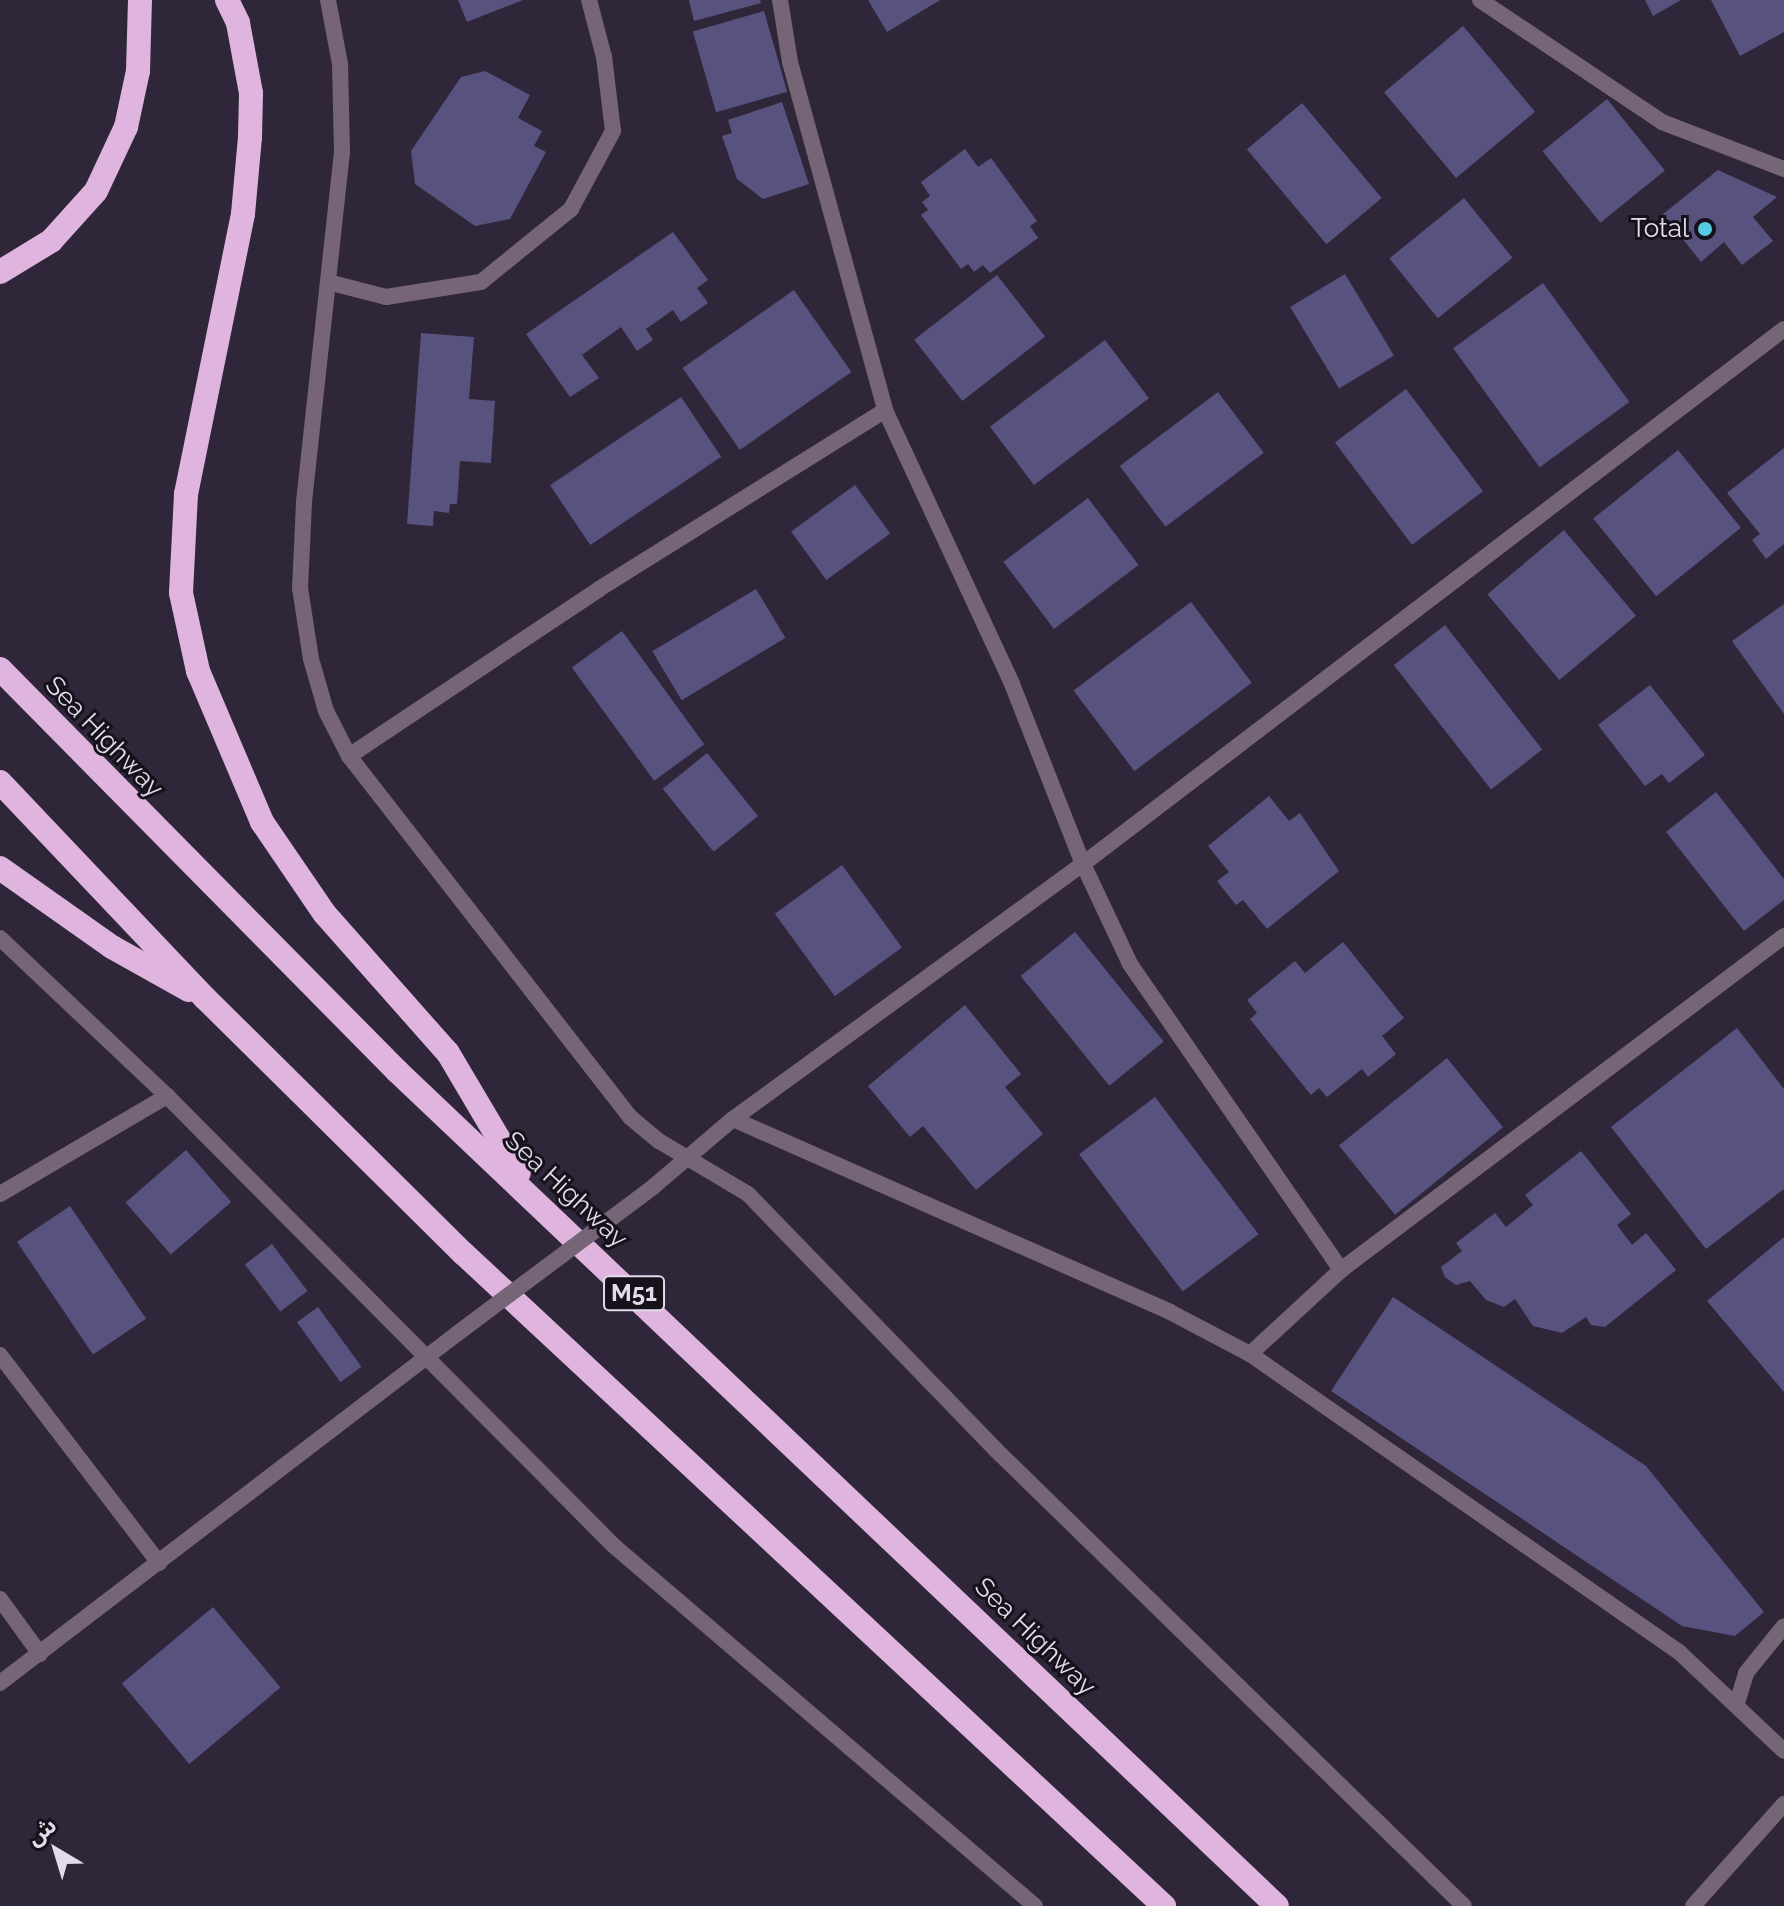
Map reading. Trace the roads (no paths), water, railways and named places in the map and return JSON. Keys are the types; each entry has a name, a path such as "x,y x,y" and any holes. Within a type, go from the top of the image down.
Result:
{"highway":[{"path":"0,272 51,241 96,191 126,127 138,71 140,0"},
{"path":"227,0 238,23 251,93 250,137 243,214 186,494 181,593 198,671 262,822 324,913 448,1053 529,1193"},
{"name":"Sea Highway","path":"0,669 397,1071 1277,1906"},
{"path":"0,782 205,998 464,1254 1164,1906"},
{"path":"0,868 112,947 205,998"}],"street":[{"path":"328,0 340,64 342,152 304,503 300,588 311,659 326,711 349,756 585,1065 630,1117 748,1194 996,1450 1464,1906"},
{"path":"328,282 386,297 481,282 571,209 613,131 604,57 589,0"},
{"path":"780,0 790,62 885,410 1012,684 1083,864 1130,964 1341,1270"},
{"path":"1480,0 1662,122 1784,169"},
{"path":"0,1683 653,1187 733,1119 1083,864 1784,329"},
{"path":"349,756 599,589 885,410"},
{"path":"1250,1354 1341,1270 1784,936"},
{"path":"0,938 167,1096 426,1361 614,1546 1035,1906"},
{"path":"0,1194 167,1096"},
{"path":"733,1119 1170,1312 1250,1354 1666,1643 1737,1703 1784,1751"},
{"path":"0,1355 159,1563"},
{"path":"0,1599 40,1654"},
{"path":"1737,1703 1746,1673 1784,1626"},
{"path":"1693,1906 1784,1804"}],"place":[{"name":"Total","path":"1705,229"}]}
